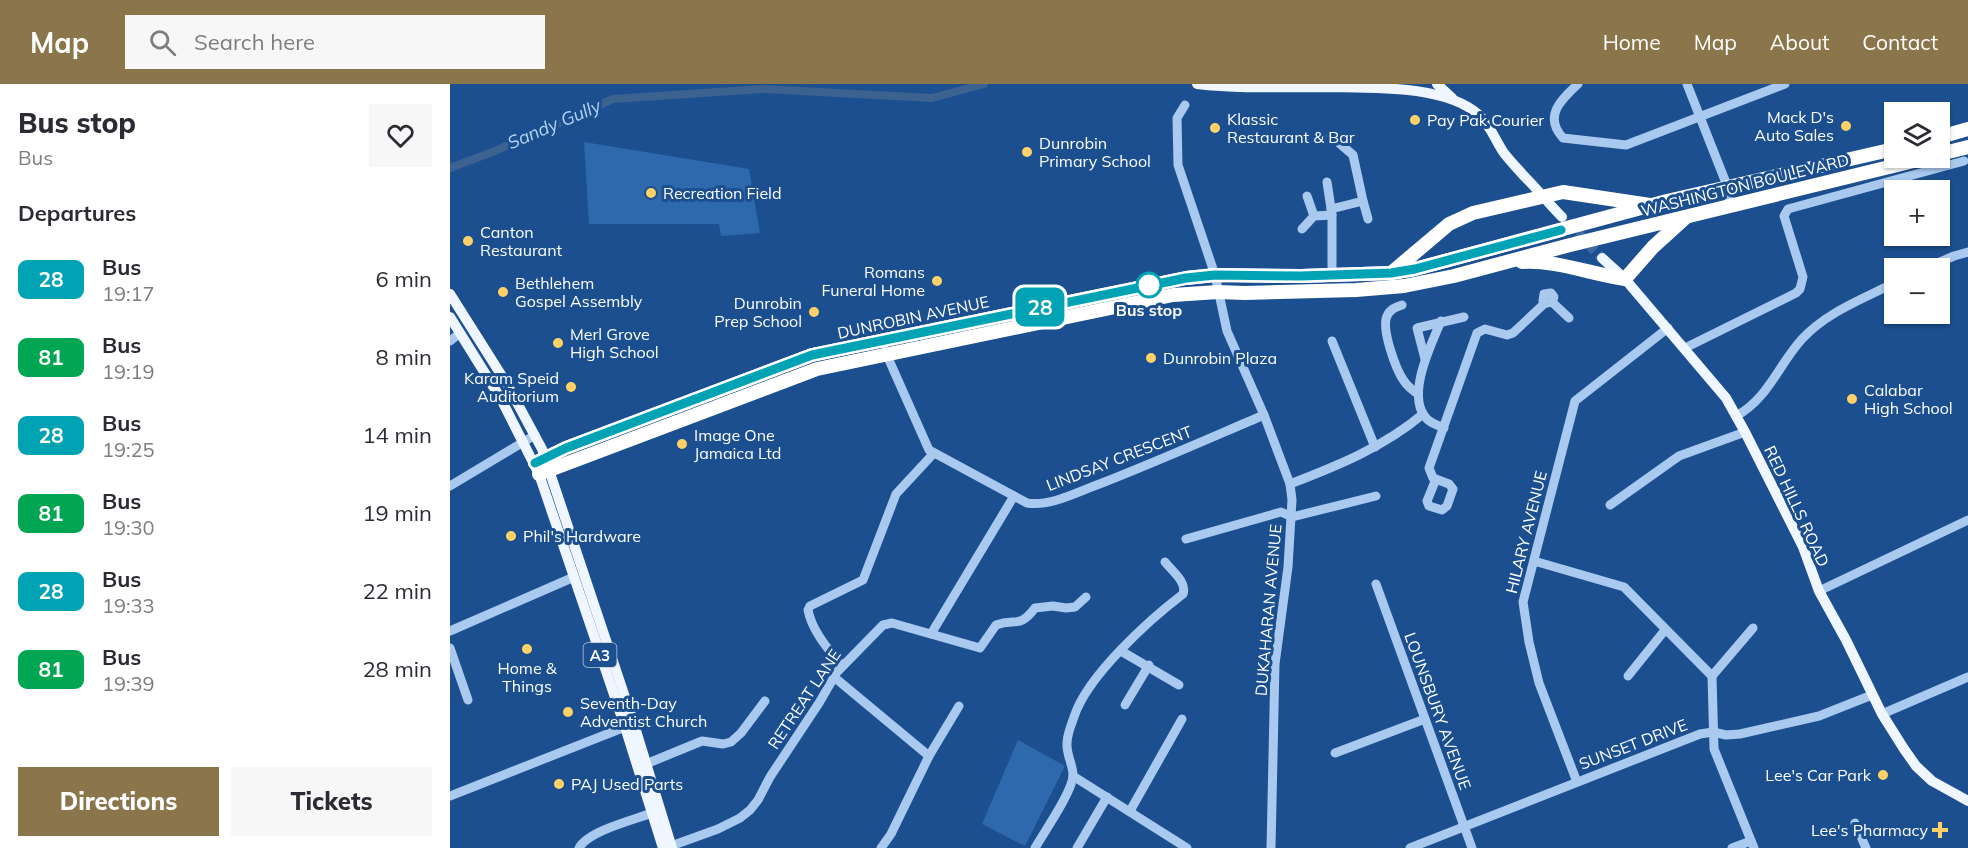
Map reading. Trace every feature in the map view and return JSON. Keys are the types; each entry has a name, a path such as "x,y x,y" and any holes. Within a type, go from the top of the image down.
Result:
{"highway":[{"path":"1950,134 1968,129"},
{"path":"1950,152 1968,147"},
{"name":"WASHINGTON BOULEVARD","path":"1562,224 1654,206 1884,150"},
{"name":"WASHINGTON BOULEVARD","path":"1570,244 1885,168"},
{"path":"1391,273 1449,224 1473,213 1563,192 1654,206"},
{"path":"1499,264 1545,262 1600,276 1625,279 1653,247 1686,217"},
{"name":"DUNROBIN AVENUE","path":"885,346 1186,278 1215,275 1301,276 1391,273 1415,269 1562,224"},
{"name":"DUNROBIN AVENUE","path":"542,466 566,448 812,355 885,346 1173,295 1356,290 1404,286 1499,264 1570,244"}],"main road":[{"path":"1197,84 1431,89 1478,114 1491,128 1504,154 1542,197 1562,224"},
{"path":"1437,84 1454,100"},
{"name":"RED HILLS ROAD","path":"1602,258 1625,279 1726,398 1803,546 1819,591 1882,714 1916,766 1932,781 1968,801"},
{"name":"A3","path":"450,294 536,435 542,466 574,577 652,813 669,847"},
{"name":"A3","path":"450,317 501,399 523,441 542,466 646,764 669,847"}],"street":[{"path":"1578,84 1556,107 1554,119 1556,130 1563,138 1626,145 1785,84"},
{"path":"1687,84 1728,188 1730,206"},
{"path":"1185,105 1178,118 1178,165 1215,275 1227,331 1264,416"},
{"path":"1331,136 1353,155 1368,219"},
{"path":"1685,348 1800,289 1803,277 1784,216 1785,211 1964,161"},
{"path":"1327,182 1331,212 1332,274"},
{"path":"1307,196 1314,216"},
{"path":"1302,229 1314,216 1363,201"},
{"path":"1949,258 1968,252"},
{"path":"1737,416 1755,404 1793,350 1822,322 1843,308 1884,289"},
{"path":"1436,479 1431,476 1429,468 1479,331 1485,329 1507,335 1514,333 1549,302 1569,318"},
{"path":"1402,305 1395,307 1387,315 1386,330 1402,378 1418,394"},
{"path":"1425,359 1417,328 1464,317"},
{"path":"1441,321 1425,359 1418,394 1423,414 1433,424 1444,428"},
{"name":"HILARY AVENUE","path":"1577,782 1539,683 1529,642 1524,602 1575,401 1668,328"},
{"path":"450,341 460,333"},
{"path":"1332,341 1375,447"},
{"name":"LINDSAY CRESCENT","path":"885,346 926,445 934,453 1027,503 1043,504 1139,468 1264,416"},
{"path":"1290,484 1327,470 1375,447 1409,426 1423,414"},
{"name":"DUKAHARAN AVENUE","path":"1264,416 1290,484 1292,517 1275,664 1271,848"},
{"path":"1610,505 1679,456 1745,432"},
{"path":"450,486 536,435"},
{"path":"842,666 827,649 816,631 808,610 810,606 863,580 896,494 934,453"},
{"path":"1014,496 932,634 980,648 996,625 1012,624 1026,619 1035,608 1075,607 1086,597"},
{"path":"1186,539 1281,512 1292,517 1376,496"},
{"path":"1819,591 1968,520"},
{"path":"1534,561 1624,587 1712,676"},
{"path":"1035,848 1070,788 1073,776 1067,744 1074,714 1093,683 1121,651 1143,627 1183,594 1185,589 1183,584 1166,562"},
{"path":"450,631 574,577"},
{"name":"LOUNSBURY AVENUE","path":"1376,584 1472,848"},
{"name":"RETREAT LANE","path":"669,847 718,829 750,810 834,677 878,628 887,623 932,634"},
{"path":"1732,848 1752,844 1716,754 1713,732 1712,676 1753,628"},
{"path":"1628,676 1665,630"},
{"path":"450,648 468,700"},
{"path":"1121,651 1149,665 1179,685"},
{"path":"1125,705 1149,665"},
{"path":"834,677 929,756"},
{"path":"1882,714 1968,677"},
{"name":"SUNSET DRIVE","path":"1410,848 1700,734 1713,732 1726,735 1740,734 1819,716 1872,695"},
{"path":"646,764 702,741 723,744 731,742 741,733 765,701"},
{"path":"881,848 891,834 929,756 959,706"},
{"path":"1130,811 1182,719"},
{"path":"1335,753 1425,719"},
{"path":"450,796 625,727"},
{"path":"1073,776 1188,848"},
{"path":"1077,848 1107,797"},
{"path":"579,848 582,842 594,835 652,813"},
{"path":"1855,823 1866,848"},
{"path":"1167,848 1173,838"}],"shaded area":[{"name":"Recreation Field","path":"584,142 749,169 760,233 721,236 719,224 589,224"},
{"path":"1018,740 1065,766 1025,846 982,824"}],"waterway":[{"name":"Sandy Gully","path":"450,168 495,151 613,99 763,89 932,98 984,84"}],"tunnel":[{"path":"1567,222 1602,258"}],"bus line":[{"name":"28","path":"535,463 566,448 648,419 812,355 1186,278 1215,275 1242,277 1391,273 1415,269 1561,230"}],"place":[{"name":"Pay Pak Courier","path":"1415,120"},
{"name":"Mack D's Auto Sales","path":"1846,126"},
{"name":"Klassic Restaurant & Bar","path":"1215,128"},
{"name":"Dunrobin Primary School","path":"1027,152"},
{"name":"Recreation Field","path":"651,193"},
{"name":"Canton Restaurant","path":"468,241"},
{"name":"Romans Funeral Home","path":"937,281"},
{"name":"Bus stop","path":"1149,285"},
{"name":"Bethlehem Gospel Assembly","path":"503,292"},
{"name":"Dunrobin Prep School","path":"814,312"},
{"name":"Merl Grove High School","path":"558,343"},
{"name":"Dunrobin Plaza","path":"1151,358"},
{"name":"Karam Speid Auditorium","path":"571,387"},
{"name":"Calabar High School","path":"1852,399"},
{"name":"Image One Jamaica Ltd","path":"682,444"},
{"name":"Phil's Hardware","path":"511,536"},
{"name":"Home & Things","path":"527,649"},
{"name":"Seventh-Day Adventist Church","path":"568,712"},
{"name":"Lee's Car Park","path":"1883,775"},
{"name":"PAJ Used Parts","path":"559,784"},
{"name":"Lee's Pharmacy","path":"1940,830"}]}
